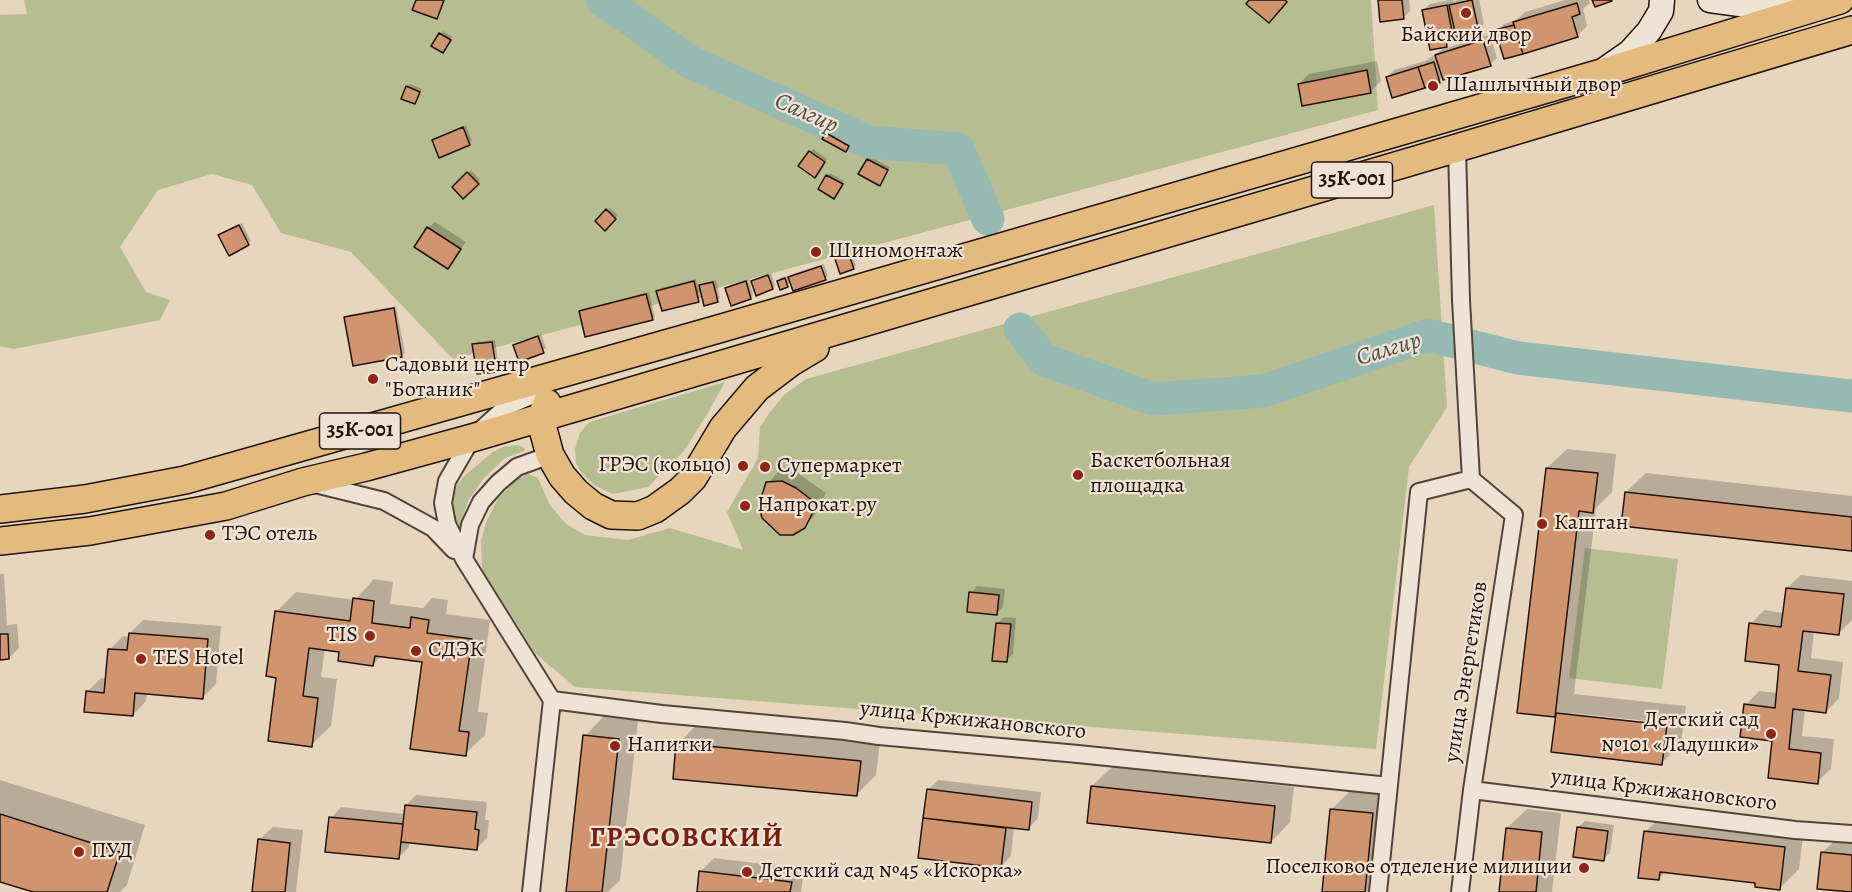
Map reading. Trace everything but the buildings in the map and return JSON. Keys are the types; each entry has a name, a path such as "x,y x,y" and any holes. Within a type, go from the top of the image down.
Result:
{"main road":[{"name":"35К-001","path":"0,509 85,499 185,480 714,330 1598,74 1840,0"},
{"name":"35К-001","path":"0,541 90,531 226,506 303,482 366,467 541,418 1852,30"},
{"path":"714,330 580,380 561,390 545,406 541,418 550,455 562,476 593,506 611,515 638,516 656,509 693,478 723,428 757,388 790,363 851,327"}],"street":[{"path":"1598,74 1630,52 1649,31 1661,10 1662,0"},
{"path":"1710,0 1747,5 1785,0"},
{"path":"1378,892 1419,492 1471,478 1461,300 1457,148"},
{"path":"531,892 552,700 464,559 447,524 443,503 447,481 472,438 506,407 539,392 580,380"},
{"path":"464,559 470,525 481,502 517,467 550,455"},
{"name":"улица Энергетиков","path":"1460,892 1472,790 1514,515 1471,478"},
{"path":"303,482 384,501 432,528 464,559"},
{"name":"улица Кржижановского","path":"552,700 662,714 1389,786"},
{"name":"улица Кржижановского","path":"1472,790 1795,830 1852,834"}],"green space":[{"path":"24,0 1371,0 1378,110 453,359 351,252 281,233 252,185 212,174 158,190 120,247 146,292 170,300 160,320 14,349 0,346 0,15 27,14"},
{"path":"1434,205 1447,407 1409,467 1376,749 575,687 536,654 482,569 481,541 487,520 498,499 517,479 528,474 538,478 550,505 566,524 585,535 628,540 670,528 743,550 727,512 758,458 760,427 784,395 806,379"},
{"path":"725,382 684,451 648,487 613,494 594,485 581,472 576,463 575,449 580,433 589,422"},
{"path":"517,445 523,447 524,451 505,458 483,479 468,501 461,523 457,527 452,514 452,503 457,486 464,476 493,452 503,447"},
{"path":"1585,548 1678,559 1662,689 1569,678"}],"waterway":[{"name":"Салгир","path":"603,0 690,62 869,142 958,149 988,219"},
{"name":"Салгир","path":"1020,329 1044,360 1154,399 1263,391 1428,335 1518,358 1852,396"}],"place":[{"name":"Байский двор","path":"1466,13"},
{"name":"Шашлычный двор","path":"1433,86"},
{"name":"Шиномонтаж","path":"816,252"},
{"name":"Садовый центр \"Ботаник\"","path":"373,379"},
{"name":"ГРЭС (кольцо)","path":"743,466"},
{"name":"Супермаркет","path":"765,467"},
{"name":"Баскетбольная площадка","path":"1078,475"},
{"name":"Напрокат.ру","path":"745,506"},
{"name":"Каштан","path":"1542,524"},
{"name":"ТЭС отель","path":"210,535"},
{"name":"TIS","path":"370,636"},
{"name":"СДЭК","path":"416,651"},
{"name":"TES Hotel","path":"141,659"},
{"name":"Детский сад №101 «Ладушки»","path":"1771,734"},
{"name":"Напитки","path":"615,746"},
{"name":"ПУД","path":"79,852"},
{"name":"Поселковое отделение милиции","path":"1584,868"},
{"name":"Детский сад №45 «Искорка»","path":"747,872"}],"district":[{"name":"ГРЭСОВСКИЙ","path":"687,839"}]}
